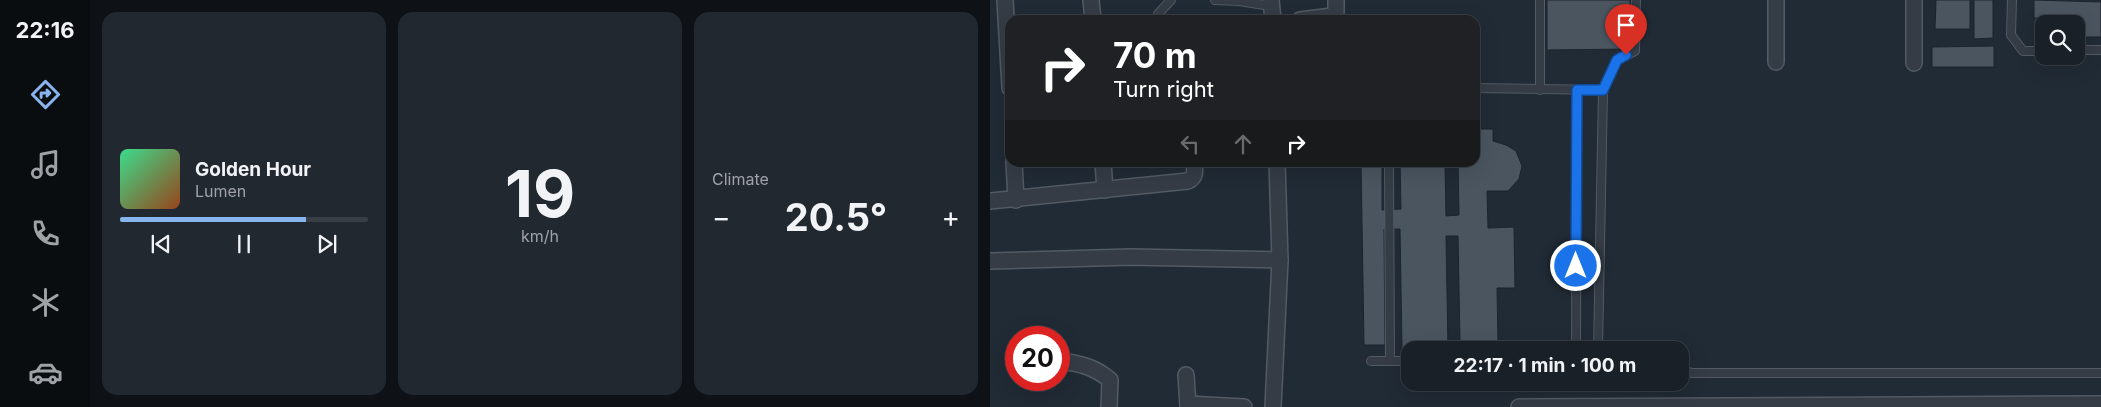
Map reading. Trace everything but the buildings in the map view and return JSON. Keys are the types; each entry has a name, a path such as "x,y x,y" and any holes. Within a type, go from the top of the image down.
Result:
{"street":[{"path":"1005,0 1006,15"},
{"path":"1091,0 1092,15"},
{"path":"1333,15 1336,12 1336,0"},
{"path":"1776,0 1776,62"},
{"path":"1914,0 1914,63"},
{"path":"1014,167 1016,200"},
{"path":"1104,167 1106,190"},
{"path":"990,201 1016,200 1188,181 1195,174 1194,167"},
{"path":"1273,407 1280,260 1277,167"},
{"path":"990,261 1131,257 1280,260"},
{"path":"1070,362 1099,370 1110,380 1109,407"},
{"path":"1186,375 1188,406 1244,407"},
{"path":"1521,406 2047,406 2101,404"}],"lane":[{"path":"1158,15 1171,0"},
{"path":"1215,0 1239,1 1272,9"},
{"path":"1540,0 1540,90"},
{"path":"1598,341 1603,90 1617,60 1635,51 1636,0"},
{"path":"2012,0 2011,34 2024,51 2035,51"},
{"path":"2085,50 2101,50"},
{"path":"1480,88 1603,90"},
{"path":"1576,341 1577,90"},
{"path":"1389,167 1390,361"},
{"path":"1371,361 1401,361"},
{"path":"1689,372 2101,373"}],"route":[{"path":"1576,266 1577,90 1603,90 1617,60 1626,55"}]}
